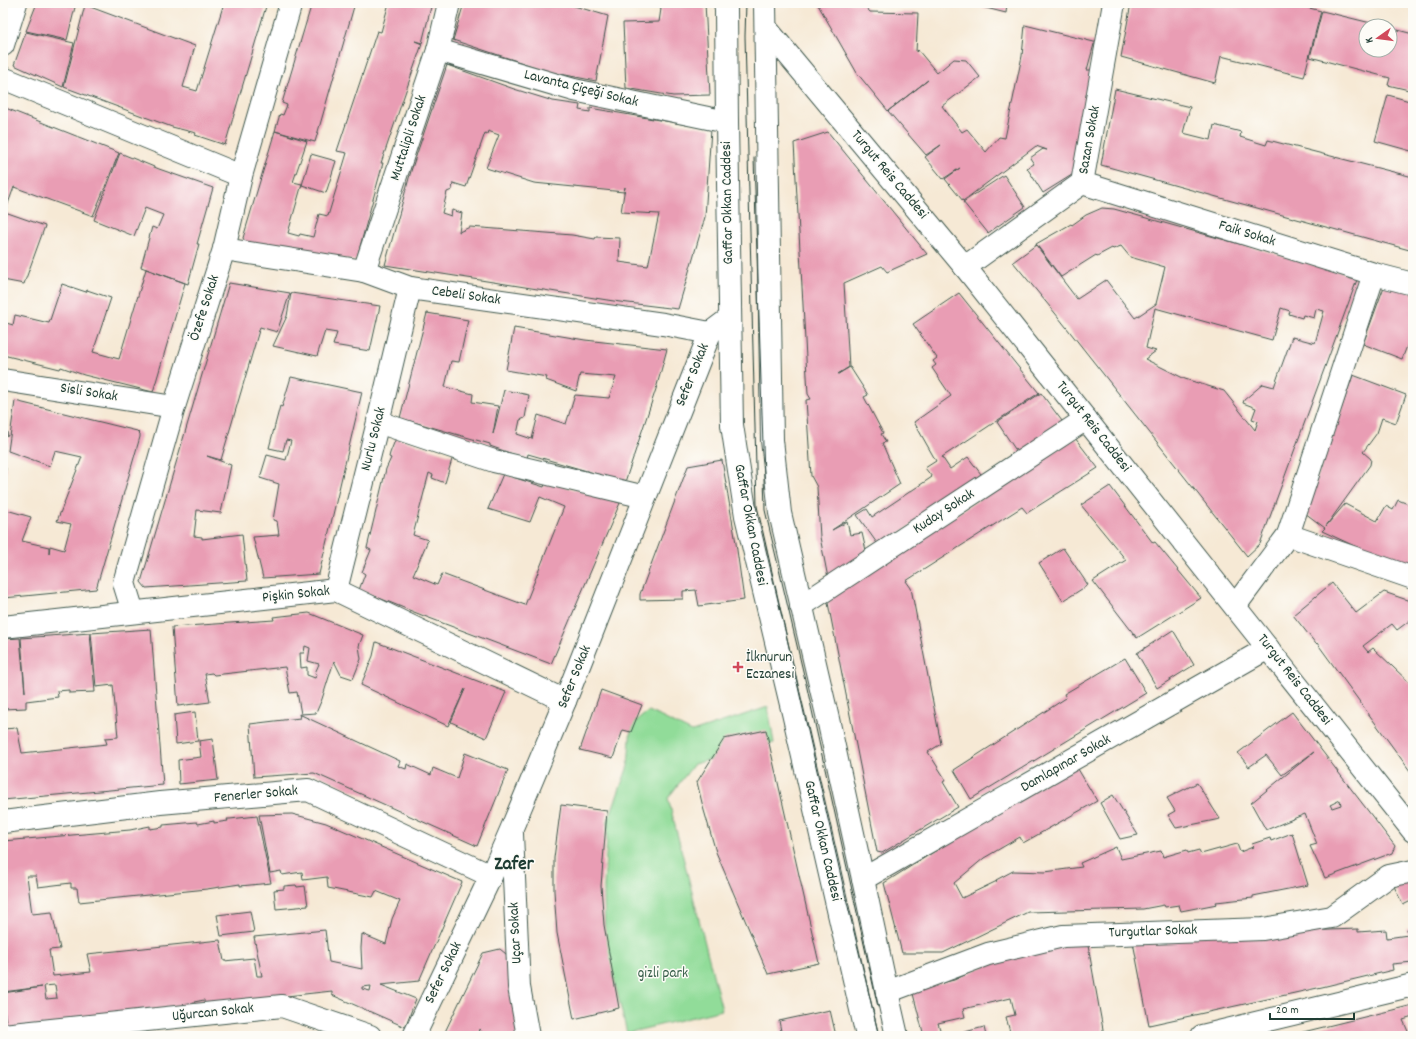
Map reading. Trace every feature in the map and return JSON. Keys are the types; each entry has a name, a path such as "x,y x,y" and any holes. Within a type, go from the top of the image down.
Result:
{"street":[{"path":"3,45 16,3"},
{"name":"Özefe Sokak","path":"133,612 124,583 174,407 224,249 241,176 291,3"},
{"name":"Muttalipli Sokak","path":"364,272 438,50 449,3"},
{"name":"Gaffar Okkan Caddesi","path":"725,3 732,425 746,516 867,1036"},
{"name":"Gaffar Okkan Caddesi","path":"765,3 772,440 780,513 897,1036"},
{"name":"Sazan Sokak","path":"965,267 1082,183 1114,3"},
{"name":"Turgut Reis Caddesi","path":"766,28 965,267 1413,831"},
{"name":"Lavanta Çiçeği Sokak","path":"438,50 574,90 727,122"},
{"path":"3,78 241,176"},
{"name":"Faik Sokak","path":"1082,183 1374,274 1413,284"},
{"name":"Cebeli Sokak","path":"224,249 364,272 410,288 664,324 710,333"},
{"path":"1235,606 1288,535 1374,274"},
{"name":"Nurlu Sokak","path":"336,590 410,288"},
{"name":"Sefer Sokak","path":"414,1036 491,876 565,702 710,333 730,318"},
{"name":"Sisli Sokak","path":"3,380 174,407"},
{"name":"Kuday Sokak","path":"801,606 1086,419"},
{"path":"378,422 494,460 645,497"},
{"path":"1288,535 1413,578"},
{"name":"Pişkin Sokak","path":"3,627 336,590 565,702"},
{"name":"Damlapınar Sokak","path":"863,880 1268,648"},
{"name":"Fenerler Sokak","path":"3,822 160,803 308,790 491,876"},
{"name":"Uçar Sokak","path":"511,830 519,987 528,1036"},
{"name":"Turgutlar Sokak","path":"886,992 988,954 1063,936 1263,929 1332,917 1389,876 1413,871"},
{"path":"1202,1036 1413,985"},
{"name":"Uğurcan Sokak","path":"3,1035 282,1006 370,1036"}],"green space":[{"name":"gizli park","path":"768,707 774,743 694,764 668,798 722,1010 627,1033 605,943 604,887 608,821 628,766 631,725 649,711 692,732"}],"building":[{"path":"37,3 76,3 67,40 26,31"},
{"path":"224,3 267,3 225,145 195,135 196,133 172,127 64,87 85,5 195,46 183,87 197,91"},
{"path":"312,3 355,3 315,142 275,131 280,114 283,115 287,105 282,103"},
{"path":"389,3 432,3 422,43 415,41 422,44 381,163 383,163 356,261 246,243 243,238 275,131 307,141 293,182 302,184 288,233 299,236 300,234 313,237 319,214 328,216 347,153 337,151 377,31 381,32"},
{"path":"464,3 564,3 608,16 596,81 550,72 453,40"},
{"path":"658,3 705,3 710,95 673,96 626,88 623,23 659,22 661,9"},
{"path":"817,3 862,3 870,12 918,13 916,52 918,50 937,73 954,59 966,60 980,77 942,106 962,132 967,129 986,152 999,137 1005,138 1022,56 1025,25 1098,43 1098,45 1094,44 1087,70 1093,70 1075,173 1043,193 1027,168 1034,164 1030,158 1043,149 1047,150 1036,146 963,201 945,179 960,168 943,179 925,157 941,145 926,155 857,73"},
{"path":"1007,3 1006,13 970,4"},
{"path":"1131,3 1290,3 1321,11 1304,77 1221,56 1215,83 1121,57"},
{"path":"1322,11 1358,20 1358,58 1398,58 1398,30 1413,34 1413,91 1388,85 1390,78 1310,57"},
{"path":"26,32 74,43 63,87 14,65"},
{"path":"447,65 553,101 580,105 579,110 590,112 590,108 711,129 705,217 678,309 620,302 385,265 411,171","holes":["488,131 499,135 486,168 534,183 624,192 625,187 621,212 659,214 648,266 619,262 620,238 596,237 595,239 572,235 470,227 459,232 462,213 452,210 451,216 442,213 447,192 452,190 453,183 466,187 485,133 487,134"]},
{"path":"1115,89 1190,107 1183,133 1211,140 1214,125 1241,132 1240,137 1266,145 1268,140 1413,177 1413,251 1101,165"},
{"path":"1388,95 1413,102 1413,144 1411,151 1375,141"},
{"path":"3,107 119,153 93,216 14,187 5,212 45,226 24,284 3,280"},
{"path":"828,132 927,254 887,272 882,266 844,283 849,367 838,374 850,367 868,395 864,397 883,433 881,434 886,442 882,443 900,484 832,530 847,522 850,535 862,533 867,555 828,578 820,537 817,487 811,476 806,400 811,399 808,394 794,143"},
{"path":"120,153 159,169 213,188 197,244 199,244 188,284 141,267 152,227 157,229 163,215 145,208 134,236 94,220"},
{"path":"311,154 336,161 326,193 302,185"},
{"path":"1004,175 1025,207 988,233 963,202"},
{"path":"1102,208 1114,209 1358,277 1260,544 1247,556 1013,262 1036,245 1077,299 1106,280 1135,318 1156,304 1165,267 1130,257 1121,246 1112,248 1097,256 1096,255 1061,277 1036,244 1071,224 1072,225 1086,215","holes":["1155,308 1272,340 1281,308 1290,311 1289,314 1302,318 1303,315 1314,318 1316,309 1324,311 1315,343 1292,337 1274,387 1263,384 1244,400 1243,403 1256,408 1252,419 1258,421 1255,430 1224,391 1185,379 1145,359 1156,351 1146,348"]},
{"path":"146,269 185,283 153,392 84,375 61,367 60,369 3,355 3,322 13,325 15,315 49,323 62,284 111,298 93,352 119,359"},
{"path":"229,283 290,293 277,332 260,327 221,460 207,456 231,465 221,513 197,510 194,536 202,537 202,539 242,534 247,581 146,588 141,582"},
{"path":"1385,284 1413,292 1413,343 1409,341 1402,359 1363,344"},
{"path":"291,293 380,306 370,351 333,345 337,333 325,331 317,356 273,346 287,316"},
{"path":"959,293 1039,393 942,457 950,469 968,457 984,478 879,546 857,515 867,509 872,517 932,477 925,468 936,461 914,422 951,396 932,368 936,365 933,361 937,358 913,324"},
{"path":"427,313 468,320 459,362 451,361 445,387 473,394 472,402 498,406 493,434 504,390 529,395 525,418 520,420 517,434 532,439 538,415 566,424 575,395 609,398 616,377 580,374 576,391 546,380 547,377 506,370 514,328 585,340 667,349 656,389 625,482 528,454 527,459 490,446 490,444 400,418"},
{"path":"1353,375 1406,395 1396,423 1382,418 1377,433 1363,452 1371,459 1370,465 1326,526 1345,504 1377,521 1386,506 1393,510 1398,500 1413,506 1413,569 1361,549 1322,531 1325,528 1305,513"},
{"path":"291,377 362,392 319,574 263,578 253,537 279,535 277,521 273,520 279,484 260,478 267,455 286,460 291,441 286,440 283,451 269,448 280,406 282,407"},
{"path":"1041,393 1065,425 1019,455 997,422"},
{"path":"15,401 137,431 140,434 96,589 4,598 3,601 3,509 31,517 22,541 49,547 49,554 50,546 64,550 71,524 57,521 82,457 55,451 50,466 8,451"},
{"path":"3,418 8,436 3,437"},
{"path":"396,438 453,456 445,483 432,478 433,475 429,473 413,535 428,540 413,575 437,585 442,574 525,605 564,507 540,497 530,522 488,509 503,474 544,487 546,481 620,503 551,664 359,590 365,574 362,572 371,550 367,548 386,469 391,458 389,457 390,453"},
{"path":"1075,438 1098,468 1027,513 1022,507 906,581 911,588 941,744 928,752 946,780 943,782 958,807 882,853 877,852 827,598"},
{"path":"722,460 744,600 699,606 696,590 683,591 683,599 640,600 640,594 688,466"},
{"path":"3,467 6,468 4,482 3,482"},
{"path":"1110,486 1153,543 1155,542 1201,598 1137,638 1093,581 1126,560 1081,505"},
{"path":"1063,548 1088,585 1063,601 1039,563"},
{"path":"1332,583 1356,613 1384,592 1413,602 1413,618 1397,630 1392,624 1363,646 1368,652 1373,648 1413,686 1413,775 1317,643 1316,644 1293,615"},
{"path":"309,613 363,635 359,646 361,659 353,679 341,675 334,661 316,713 301,714 297,692 290,693 285,667 214,675 212,673 205,674 210,702 178,706 172,627 274,620 273,617","holes":["305,646 310,648 308,661 319,664 315,673 317,674 315,678 307,675 307,667 301,668 300,653 304,653"]},
{"path":"151,629 163,785 3,800 3,729 17,728 22,753 107,744 105,738 118,737 113,685 96,687 91,633"},
{"path":"1173,630 1194,665 1157,688 1137,653"},
{"path":"90,633 95,692 69,693 69,690 57,691 58,697 26,701 26,708 3,709 3,639 20,638 25,692 21,638"},
{"path":"376,642 506,692 486,738 451,722 465,689 448,726 361,685 373,656"},
{"path":"1125,658 1146,693 971,799 954,770 1066,698 1064,694"},
{"path":"601,690 642,705 631,732 623,730 613,758 580,750"},
{"path":"195,712 198,741 176,744 174,715"},
{"path":"1292,712 1395,846 1392,853 1325,878 1310,846 1317,844 1305,814 1266,830 1251,803 1314,752 1282,775 1266,755 1249,767 1238,753","holes":["1340,800 1341,805 1332,808 1330,805"]},
{"path":"299,714 400,761 398,766 406,769 407,764 431,775 433,768 457,778 465,753 508,770 477,846 314,773 254,777 250,724 300,718"},
{"path":"766,730 819,963 768,974 716,852 697,782 724,739"},
{"path":"213,739 218,780 179,784 178,760 201,757 199,741"},
{"path":"1075,764 1097,801 1023,843 1020,837 984,858 954,883 962,898 997,881 996,880 1013,871 1045,872 1082,867 1080,863 1116,847 1121,859 1161,851 1163,857 1187,850 1188,853 1199,850 1201,854 1237,844 1240,852 1253,847 1252,844 1270,838 1271,841 1292,833 1308,885 1253,896 1253,898 1216,902 1217,904 1181,911 1179,905 1165,907 1164,905 1143,909 1028,912 943,953 902,953 884,883"},
{"path":"1197,783 1220,819 1176,828 1168,815 1175,811 1167,798"},
{"path":"1113,795 1138,835 1120,839 1100,803"},
{"path":"561,805 607,811 601,886 604,925 619,1008 574,1019 557,933 554,891 554,858"},
{"path":"292,814 326,823 462,882 419,981 381,985 416,999 405,1027 332,995 332,991 204,1005 204,1000 194,1002 195,1006 8,1031 3,1005 3,993 42,987 3,992 3,841 130,830 150,826 150,829 163,827 163,825 197,822 198,824 214,821 214,823 228,821 227,819 257,816 271,883 240,886 240,884 207,889 79,902 77,888 71,888 71,883 38,887 36,876 27,876 32,914 52,912 60,949 49,950 53,976 91,972 87,954 220,940 224,961 254,958 257,976 262,976 254,937 325,930 329,962 362,969 362,934 386,944 392,919 400,901 376,891 373,897 328,888 327,877 303,880 302,872 282,875 281,871 270,873 259,815","holes":["55,985 57,998 46,999 44,986","371,986 370,991 362,989 362,987"]},
{"path":"1413,878 1413,905 1411,901 1403,905 1392,882"},
{"path":"296,885 297,887 305,886 308,906 276,909 274,890 284,889 284,886"},
{"path":"250,911 254,932 221,936 217,915"},
{"path":"1358,929 1358,932 1386,930 1387,938 1408,935 1407,929 1413,929 1413,962 1392,964 1393,970 1322,987 1149,1025 1132,937"},
{"path":"1087,940 1104,1035 1011,1036 1006,1017 1015,1015 1011,998 963,1009 965,1017 938,1023 942,1036 924,1036 912,990 954,980 993,962"},
{"path":"500,949 511,961 524,1036 492,1036 483,1033 479,1029 477,1036 443,1036 483,953"},
{"path":"1413,1005 1413,1017 1403,1020 1410,1036 1287,1036"},
{"path":"830,1010 836,1036 782,1036 779,1021"},
{"path":"984,1027 986,1036 961,1036 961,1033"}],"tram line":[{"path":"746,3 745,36 757,506 845,894 879,1036"},
{"path":"754,158 765,510 807,688 878,1007"}],"place":[{"name":"İlknurun Eczanesi","path":"738,667"}],"district":[{"name":"Zafer","path":"514,865"}]}
